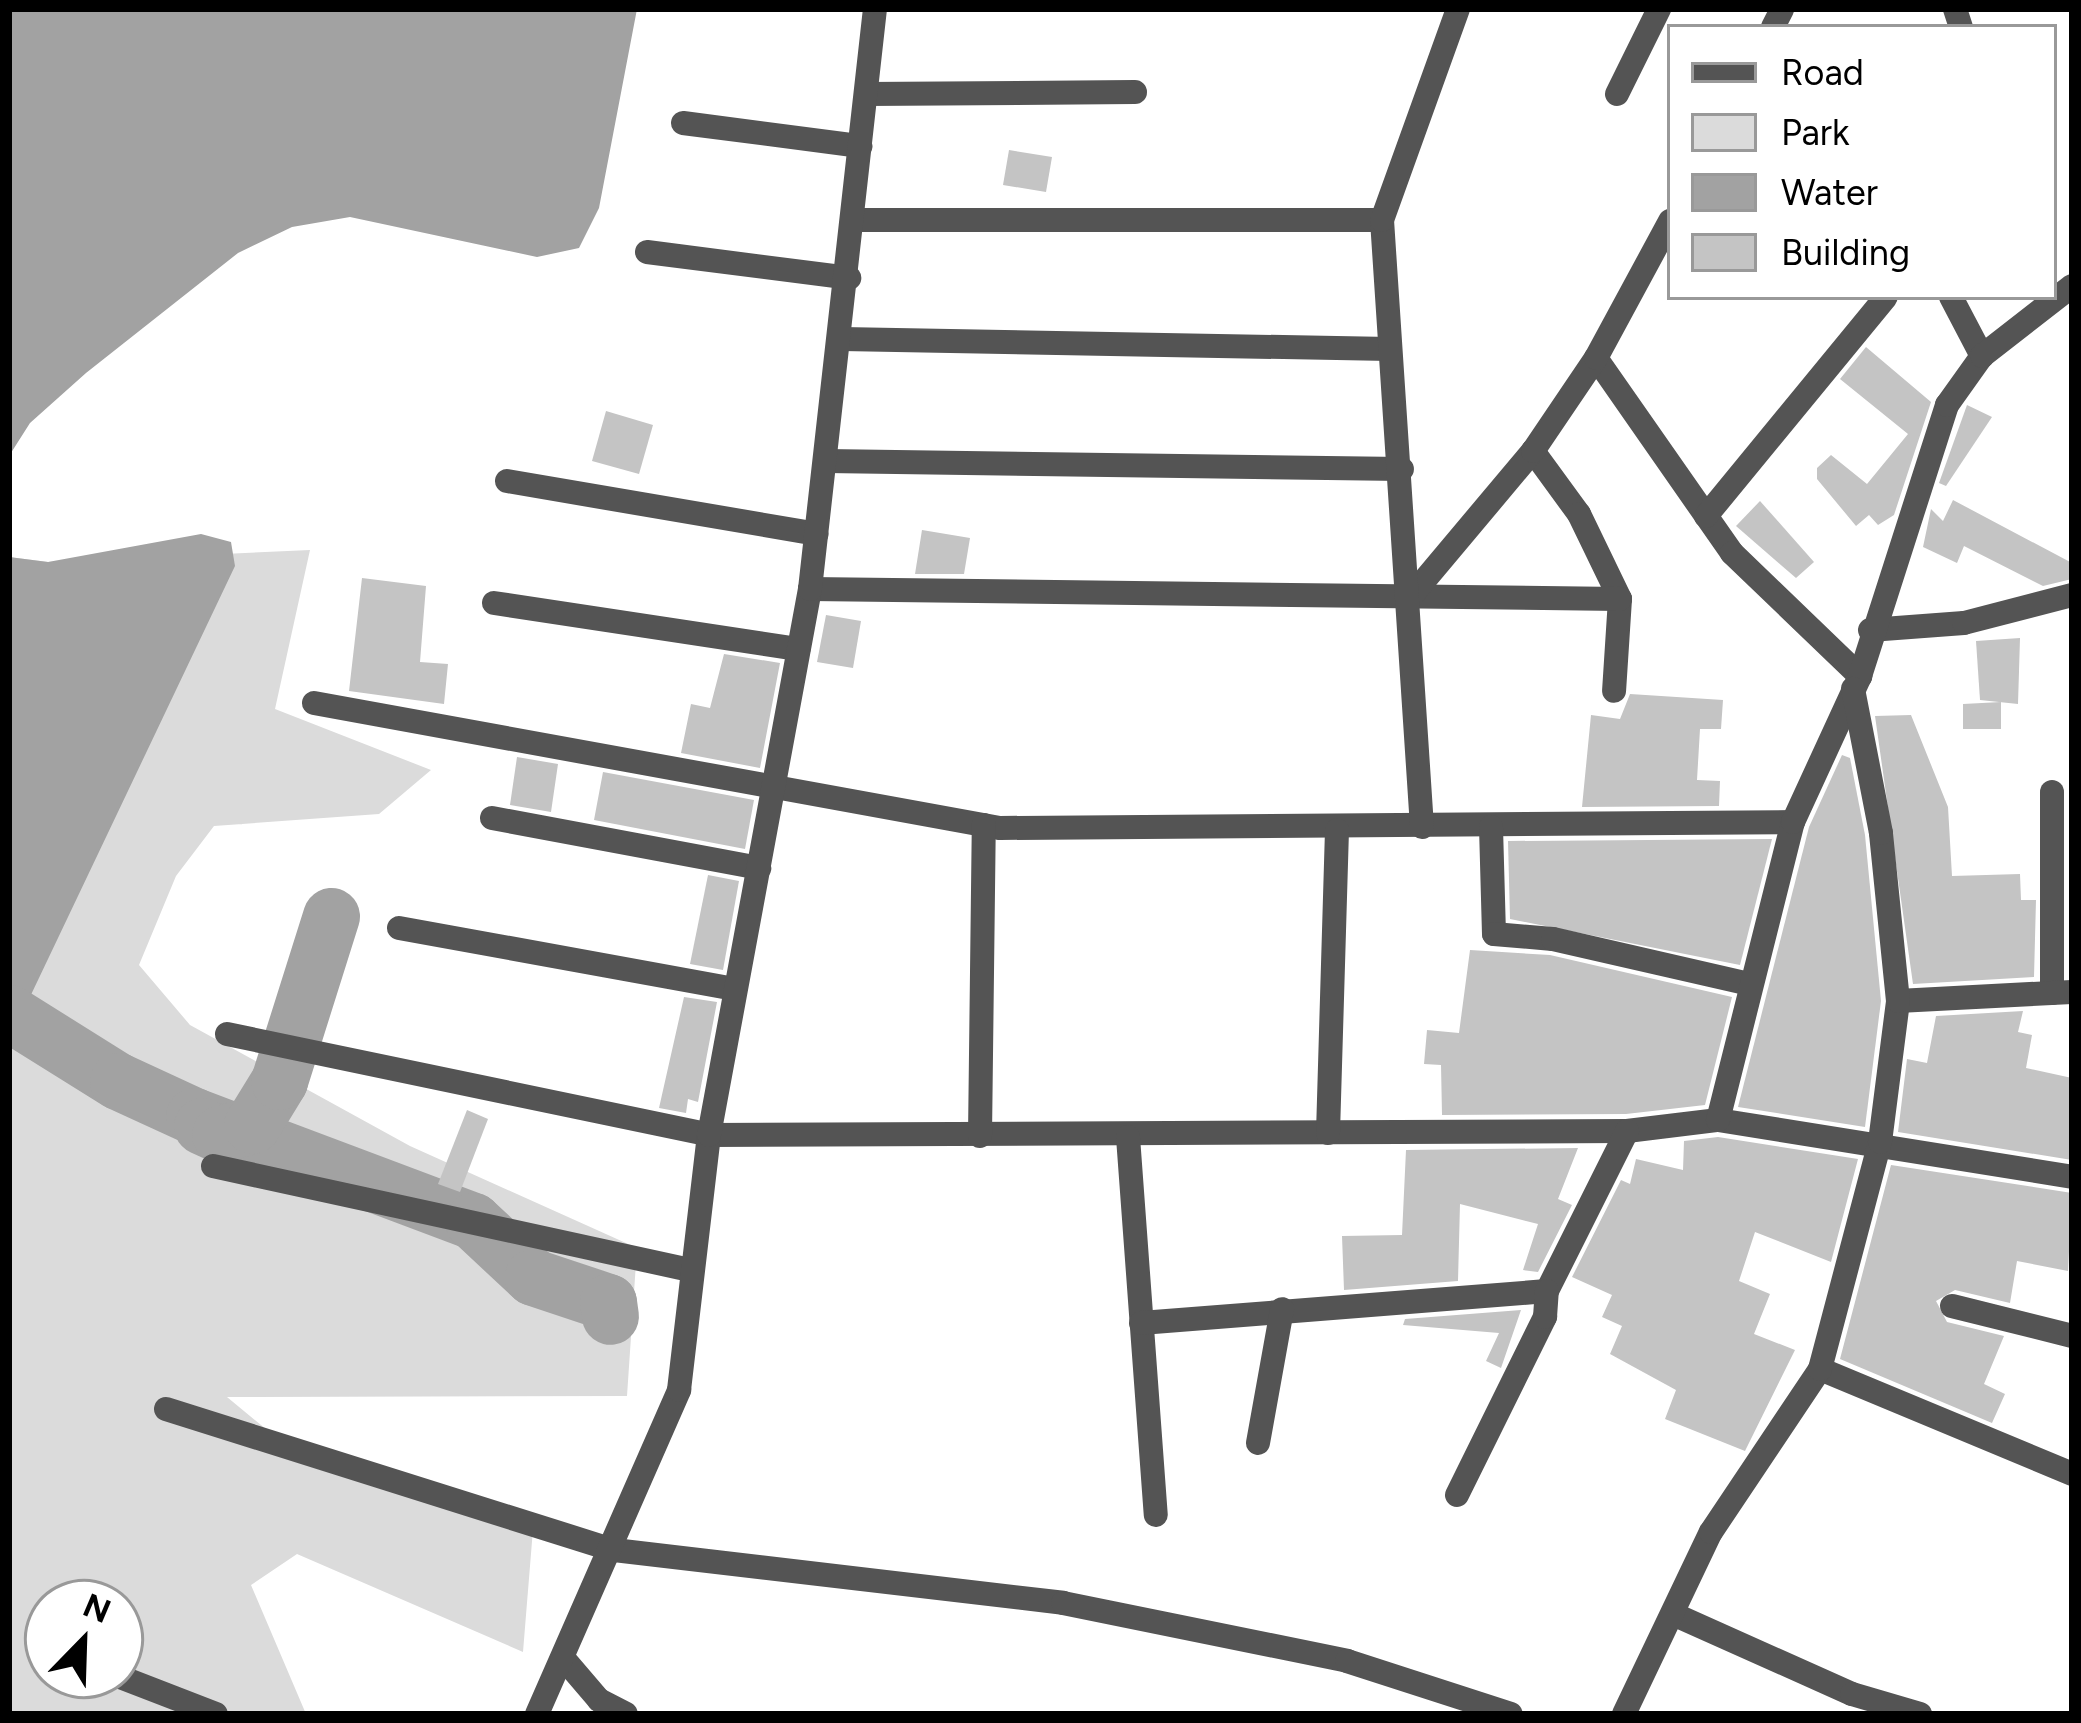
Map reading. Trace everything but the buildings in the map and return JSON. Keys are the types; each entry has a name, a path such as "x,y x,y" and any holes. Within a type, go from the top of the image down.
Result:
{"street":[{"path":"537,1714 614,1550 679,1390 689,1270 709,1135 817,534 849,278 874,9"},
{"path":"1422,826 1382,220 1458,9"},
{"path":"1618,94 1659,9"},
{"path":"866,94 1135,92"},
{"path":"682,123 861,146"},
{"path":"855,220 1382,220"},
{"path":"1407,601 1533,451 1596,358 1667,227"},
{"path":"647,252 849,278"},
{"path":"1706,516 1884,300"},
{"path":"1953,300 1982,356"},
{"path":"1718,1120 1792,822 1857,683 1870,630 1947,405 1982,356 2048,300"},
{"path":"842,339 1390,350"},
{"path":"1596,358 1732,553 1857,683 1881,832 1898,1001 1880,1142 1820,1369 1711,1532 1624,1714"},
{"path":"1533,451 1579,514 1620,599 1614,691"},
{"path":"826,461 1402,469"},
{"path":"507,482 817,534"},
{"path":"809,590 1060,597 1312,591 1407,601 1518,592 1620,599"},
{"path":"1870,630 1964,623 2072,595"},
{"path":"494,603 799,650"},
{"path":"314,703 984,825 1337,830 1792,822"},
{"path":"1898,1001 2062,993 2052,792"},
{"path":"492,818 759,868"},
{"path":"980,1136 984,825"},
{"path":"1491,827 1494,934 1553,939 1750,984"},
{"path":"1328,1133 1337,830"},
{"path":"399,928 735,988"},
{"path":"226,1034 709,1135 1128,1137 1627,1131 1718,1120 1880,1142 2072,1177"},
{"path":"1457,1495 1544,1317 1546,1291 1627,1131"},
{"path":"1128,1137 1156,1515"},
{"path":"213,1166 689,1270"},
{"path":"1142,1323 1546,1291"},
{"path":"1952,1306 2072,1336"},
{"path":"1258,1443 1282,1309"},
{"path":"1820,1369 2072,1474"},
{"path":"166,1408 614,1550 1063,1603 1347,1661 1510,1714"},
{"path":"1673,1614 1852,1694 1920,1714"},
{"path":"564,1659 599,1700 626,1714"},
{"path":"144,1686 216,1714"}],"green space":[{"path":"310,550 275,709 431,770 379,814 214,826 176,876 139,965 190,1025 410,1146 637,1248 627,1396 227,1397 312,1467 534,1517 523,1652 297,1554 251,1585 306,1714 9,1714 9,557 48,562"}],"water":[{"path":"9,9 637,9 599,208 579,248 537,257 350,217 292,227 238,253 86,373 30,423 9,456"},
{"path":"201,534 231,542 235,566 9,1041 9,557 48,562"}],"waterway":[{"path":"202,1126 220,1134 252,1125 279,1081 331,916"},
{"path":"9,1013 118,1081 194,1116 473,1221 533,1277 608,1302 610,1316"}]}
